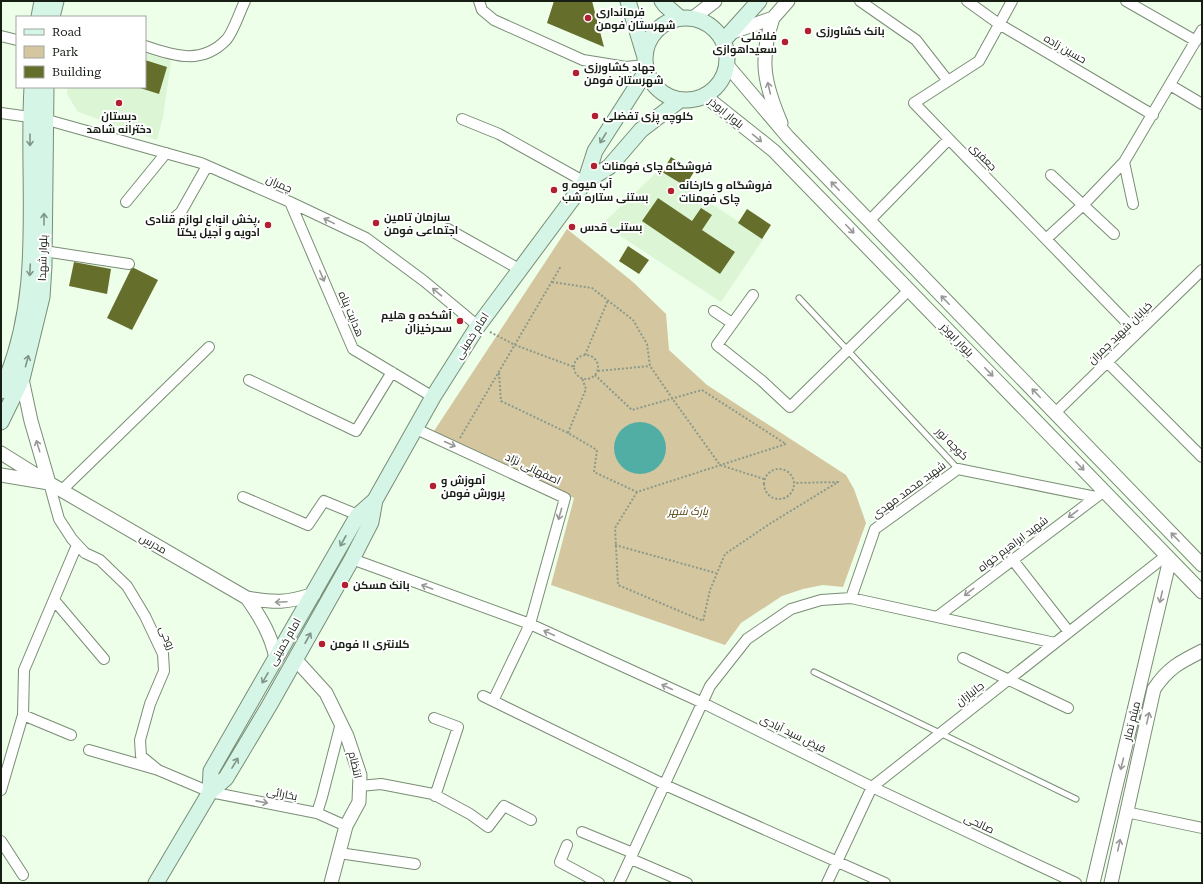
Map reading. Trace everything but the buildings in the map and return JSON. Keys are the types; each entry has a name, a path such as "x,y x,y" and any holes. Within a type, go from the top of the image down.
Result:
{"main road":[{"path":"39,16 42,1"},
{"path":"52,16 56,1"},
{"path":"628,1 649,77 657,88 667,96 680,100 693,100 705,96 716,88 723,78 727,66 727,37 759,1"},
{"path":"662,1 665,5 687,18 711,26 727,37"},
{"path":"646,64 650,40 657,29 668,22 687,18"},
{"name":"امام خمینی","path":"585,182 595,151 646,64"},
{"name":"بلوار شهدا","path":"1,422 22,379 42,297 44,251 37,117 32,88"},
{"name":"بلوار شهدا","path":"1,391 9,374 29,296 37,117 46,88"},
{"name":"امام خمینی","path":"156,883 210,792 226,778 296,660 371,522 375,500 414,428 478,326 585,182 609,166 641,130 680,100"},
{"name":"امام خمینی","path":"210,792 211,771 314,594 358,514 375,500"}],"street":[{"path":"146,46 177,57 204,55 227,40 244,1"},
{"path":"479,1 482,10 494,20 583,60 626,67 646,64"},
{"path":"687,18 715,1"},
{"path":"788,1 773,18 766,41 764,71 772,101 788,138"},
{"path":"860,1 916,40 948,81"},
{"name":"حسین زاده","path":"967,1 999,24 1153,115"},
{"name":"جعفری","path":"1012,1 979,61 914,103 1137,333"},
{"path":"1126,1 1196,41"},
{"path":"727,37 773,18"},
{"path":"1046,239 1083,205 1124,162 1202,30"},
{"path":"1,36 16,40"},
{"name":"بلوار ابوذر","path":"727,66 788,138 1202,565"},
{"path":"1170,85 1202,104"},
{"name":"بلوار ابوذر","path":"705,96 774,151 1041,426 1100,494 1168,557 1202,592"},
{"name":"چمران","path":"1,113 37,117 166,153 207,166 290,202 366,238 424,281 478,326"},
{"path":"462,119 499,134 585,182"},
{"path":"868,221 949,139"},
{"path":"126,202 166,153"},
{"path":"1124,162 1133,204"},
{"path":"174,218 181,212 207,166"},
{"path":"1051,175 1114,234"},
{"name":"هدایت پناه","path":"290,202 353,349 433,396"},
{"path":"448,229 519,269"},
{"path":"44,251 128,264"},
{"name":"خیابان شهید چمران","path":"1055,413 1202,270"},
{"path":"753,295 717,345 761,380 790,407 909,290"},
{"path":"714,311 732,323"},
{"path":"62,490 209,347"},
{"path":"1107,362 1202,457"},
{"path":"249,380 356,431 392,372"},
{"path":"1,475 49,483 31,421 22,379"},
{"path":"1041,426 1055,413"},
{"name":"اصفهانی نژاد","path":"414,428 565,498 530,624"},
{"name":"مدرس","path":"1,453 49,483 247,598 270,602 293,601 314,594"},
{"name":"کوچه نور","path":"958,469 1100,494"},
{"name":"شهید محمد مهدی","path":"851,598 875,529 958,469"},
{"name":"روحی","path":"49,483 59,519 77,545 85,553 100,560 127,586 144,616 162,654 164,671 150,704 140,740 141,756 158,770 210,792"},
{"name":"شهید ابراهیم خواه","path":"937,617 1100,494"},
{"path":"243,497 308,525 324,501 358,514"},
{"path":"1,790 23,716 24,670 77,545"},
{"name":"جانبازان","path":"827,883 872,787 1069,632 1168,557"},
{"name":"میثم تمار","path":"1093,883 1141,684 1168,557"},
{"path":"352,559 530,624 703,703"},
{"path":"1012,559 1069,632"},
{"path":"247,598 261,617 272,638 276,658"},
{"path":"619,883 710,686 747,639 791,609 821,600 851,598 1055,643"},
{"path":"54,600 104,659"},
{"path":"493,701 530,624"},
{"name":"میثم تمار","path":"1112,883 1126,812 1154,688 1164,675 1178,663 1202,651"},
{"path":"963,658 1068,708"},
{"name":"انتظام","path":"296,660 326,693 347,736 360,775 359,802 346,826 331,883"},
{"path":"1141,684 1154,688"},
{"path":"483,696 665,785 885,883"},
{"name":"فیض سید آبادی","path":"703,703 872,787"},
{"path":"23,716 71,736"},
{"path":"434,718 458,727 435,796"},
{"path":"317,813 341,723"},
{"path":"89,750 158,770"},
{"path":"360,786 381,784 435,796 470,814 488,827 504,806 531,820"},
{"name":"صالحی","path":"872,787 1076,883"},
{"name":"بخارائی","path":"210,792 317,813 346,826"},
{"path":"1126,812 1202,828"},
{"path":"582,832 687,883"},
{"path":"1,841 23,875"},
{"path":"567,845 560,862 599,883"},
{"path":"339,853 415,864"}],"lane":[{"name":"کوچه نور","path":"799,298 958,469"},
{"path":"814,672 1076,799"}],"path":[{"path":"455,446 561,266"},
{"path":"552,282 592,288 633,320 647,344 650,366 720,466 764,479"},
{"path":"585,355 594,358 599,366 595,375 587,379 578,376 574,367 577,359 585,355 608,300"},
{"path":"478,326 515,345 574,367"},
{"path":"598,371 650,366"},
{"path":"498,373 501,401 568,432 597,450 594,472 637,492"},
{"path":"595,375 632,410 702,390 786,444 637,492 615,528 618,585 703,621 710,590 725,554 771,523 838,482 794,483"},
{"path":"568,432 586,389 582,378"},
{"path":"778,468 789,472 794,483 790,495 780,499 769,496 765,491 764,479 767,474 778,468"},
{"path":"616,545 717,573"}],"shaded area":[{"name":"دبستان دخترانه شاهد","path":"146,53 171,61 163,117 157,140 78,112 67,94 68,88 146,88"},
{"path":"659,170 764,238 721,302 602,224"}],"green space":[{"name":"پارک شهر","path":"567,229 633,282 666,314 669,350 707,385 846,475 854,489 866,523 843,587 823,585 803,589 782,596 741,623 725,645 551,585 574,498 480,455 434,431"}],"water":[{"path":"635,422 645,422 659,429 666,443 666,453 659,467 645,474 635,474 625,470 618,463 614,453 614,443 618,433 625,426"}],"place":[{"name":"فرمانداری شهرستان فومن","path":"588,18"},
{"name":"بانک کشاورزی","path":"808,31"},
{"name":"فلافلی سعیداهوازی","path":"785,42"},
{"name":"جهاد کشاورزی شهرستان فومن","path":"576,73"},
{"name":"دبستان دخترانه شاهد","path":"119,103"},
{"name":"کلوچه پزی تفضلی","path":"595,116"},
{"name":"فروشگاه چای فومنات","path":"594,166"},
{"name":"آب میوه و بستنی ستاره شب","path":"554,190"},
{"name":"فروشگاه و کارخانه چای فومنات","path":"671,191"},
{"name":"سازمان تامین اجتماعی فومن","path":"376,223"},
{"name":"پخش انواع لوازم قنادی، ادویه و آجیل یکتا","path":"268,225"},
{"name":"بستنی قدس","path":"572,227"},
{"name":"آشکده و هلیم سحرخیزان","path":"460,321"},
{"name":"آموزش و پرورش فومن","path":"433,486"},
{"name":"بانک مسکن","path":"345,585"},
{"name":"کلانتری ۱۱ فومن","path":"322,644"}]}
